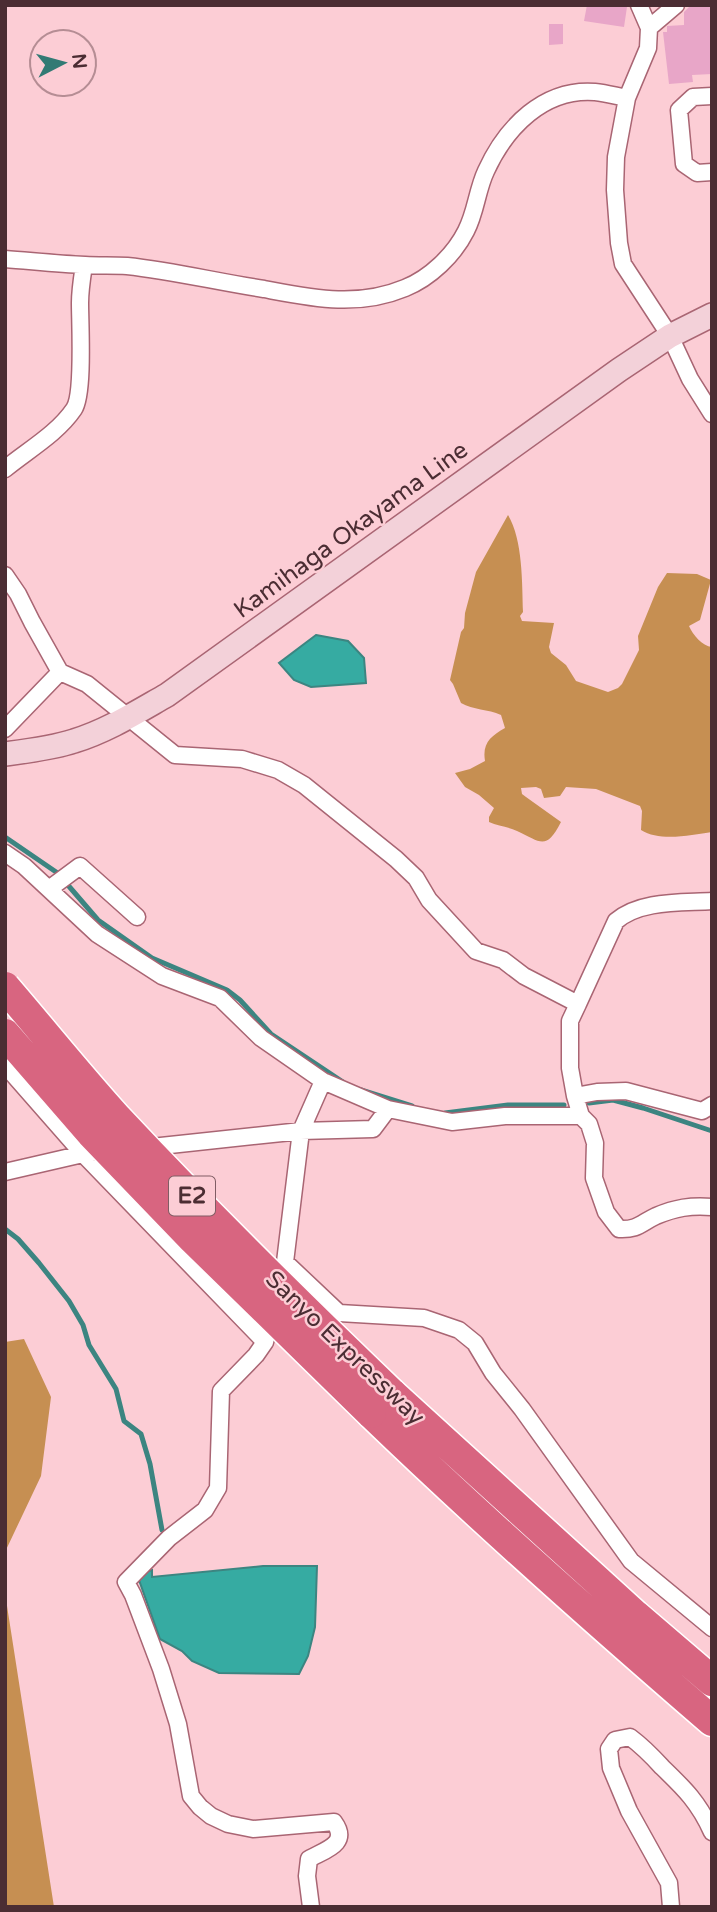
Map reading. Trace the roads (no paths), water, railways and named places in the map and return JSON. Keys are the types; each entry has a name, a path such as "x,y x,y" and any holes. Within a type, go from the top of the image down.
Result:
{"highway":[{"name":"Sanyo Expressway","path":"5,987 124,1124 280,1285 381,1403 419,1459 619,1641 712,1721"},
{"name":"Sanyo Expressway","path":"5,1034 91,1133 194,1239 381,1403 712,1681"}],"main road":[{"name":"Kamihaga Okayama Line","path":"5,754 75,741 127,718 167,695 526,436 670,336 712,315"}],"street":[{"path":"639,5 649,28 648,48 626,98 616,157 615,190 619,243 623,264 670,336 690,379 712,414"},
{"path":"649,28 676,5"},
{"path":"5,259 126,266 326,300 364,299 405,288 429,274 452,252 466,230 478,190 497,150 528,114 559,96 575,93 595,92 626,98"},
{"path":"712,96 692,97 679,110 684,164 697,173 712,172"},
{"path":"5,469 63,423 76,406 83,265"},
{"path":"5,575 61,672 88,684 175,755 242,759 278,770 304,785 416,878 429,900 477,951 503,960 524,976 578,1004"},
{"path":"5,729 61,672"},
{"path":"5,853 24,866 97,934 162,976 220,998 261,1038 323,1081 387,1109 452,1122 505,1116 581,1116"},
{"path":"49,889 80,866 137,917"},
{"path":"712,901 656,905 626,912 615,921 570,1021 570,1068 575,1096 581,1116 589,1124 595,1143 594,1178 606,1212 620,1229 632,1230 656,1216 684,1206 712,1207"},
{"path":"5,1065 83,1154 265,1342"},
{"path":"311,1907 307,1877 309,1859 336,1844 340,1830 334,1822 253,1829 228,1824 200,1807 191,1796 178,1724 161,1669 126,1582 169,1538 205,1510 218,1488 221,1391 265,1342 285,1262 301,1131 323,1081"},
{"path":"575,1096 626,1091 702,1111 712,1105"},
{"path":"5,1171 83,1154 301,1131 373,1129 387,1109"},
{"path":"285,1262 339,1314 424,1318 459,1330 475,1343 493,1373 631,1561 712,1628"},
{"path":"671,1907 669,1883 629,1811 611,1768 609,1749 615,1740 630,1737 642,1747 691,1795 712,1832"}],"water":[{"path":"316,635 348,641 364,658 366,683 311,687 294,680 279,663"},
{"path":"263,1566 317,1566 315,1627 308,1656 299,1674 219,1673 192,1661 182,1651 160,1639 139,1580 144,1572 152,1570 152,1577"}],"waterway":[{"path":"5,837 59,874"},
{"path":"67,884 98,920 152,958 227,990 240,1000 271,1034 343,1082"},
{"path":"361,1090 412,1106"},
{"path":"589,1103 613,1100 712,1131"},
{"path":"445,1113 508,1105 564,1105"},
{"path":"5,1229 18,1239 69,1301 83,1325 89,1345 116,1389 124,1421 141,1434 150,1464 162,1530"}]}
